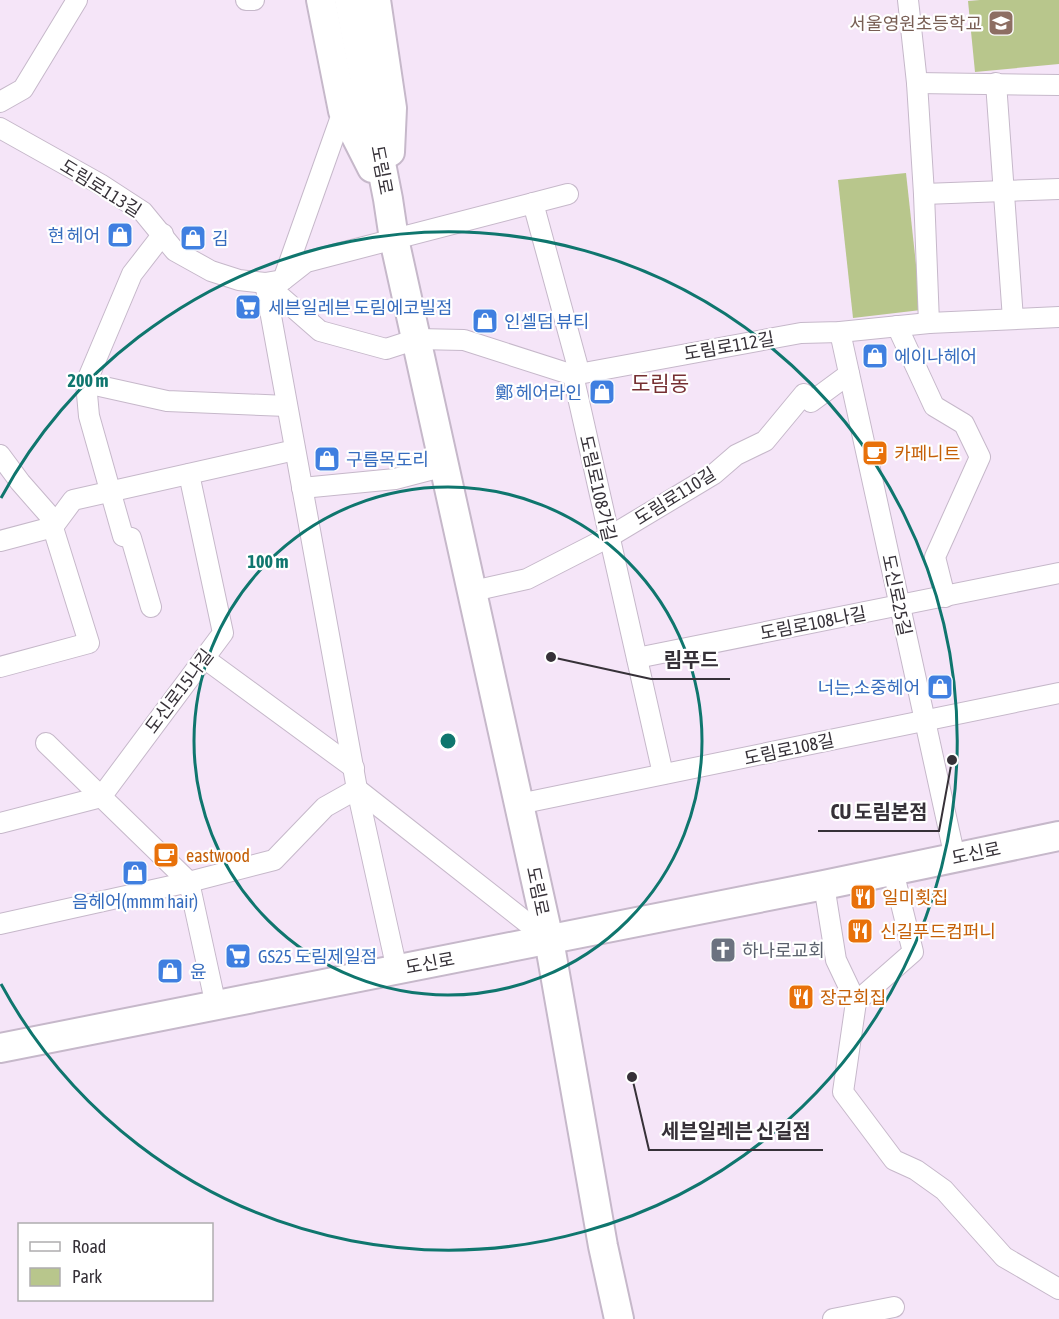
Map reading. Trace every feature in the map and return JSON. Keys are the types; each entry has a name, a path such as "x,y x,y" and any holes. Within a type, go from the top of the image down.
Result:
{"main road":[{"path":"321,0 343,111 388,199"},
{"name":"도림로","path":"349,0 394,239 549,940 603,1246 619,1319"},
{"path":"376,0 392,108 388,199"},
{"name":"도신로","path":"0,1048 824,885 1059,836"}],"street":[{"path":"0,102 23,89 77,0"},
{"path":"246,0 254,0"},
{"path":"908,0 917,83 929,323"},
{"path":"917,83 1059,85"},
{"path":"996,83 1013,319"},
{"path":"343,111 274,282 287,406 357,789 397,970"},
{"name":"도림로113길","path":"0,128 100,184 143,212 175,251 211,271 239,280 274,282"},
{"path":"924,194 1059,189"},
{"path":"274,282 306,262 567,194"},
{"name":"도림로108가길","path":"533,203 577,364 573,375 663,774"},
{"path":"151,608 131,538 123,536 89,416 86,383 132,274 163,234"},
{"path":"274,282 320,331 386,349 417,339"},
{"name":"도림로112길","path":"417,339 464,340 573,375 801,333 840,332 929,323 1059,317"},
{"path":"897,326 934,406 964,424 980,457 935,556 945,597"},
{"name":"도신로25길","path":"840,332 955,858"},
{"name":"도림로110길","path":"472,591 527,579 609,537 714,474 736,454 765,441 804,394 811,402 849,374"},
{"path":"86,383 167,401 287,406"},
{"path":"0,542 52,526 73,500 296,450"},
{"path":"0,455 49,515 89,642 0,667"},
{"path":"302,488 395,479 445,466"},
{"name":"도신로15나길","path":"101,796 223,633 189,474"},
{"name":"도림로108나길","path":"637,658 1059,573"},
{"path":"204,658 354,768"},
{"name":"도림로108길","path":"519,804 1059,693"},
{"path":"46,743 189,882 216,1006"},
{"path":"0,924 189,882 274,860 325,807 357,789"},
{"path":"357,789 549,940"},
{"path":"0,823 101,796"},
{"path":"855,1002 913,952 893,871"},
{"path":"824,885 836,960 855,1002 843,1092 894,1160 916,1170 944,1190 1004,1257 1059,1288"},
{"path":"833,1319 894,1307"}],"green space":[{"name":"서울영원초등학교","path":"1059,0 1059,64 975,72 968,1"},
{"path":"906,173 921,310 853,318 838,180"}],"place":[{"name":"서울영원초등학교","path":"1001,23"},
{"name":"현 헤어","path":"120,235"},
{"name":"김","path":"193,238"},
{"name":"세븐일레븐 도림에코빌점","path":"248,307"},
{"name":"인셀덤 뷰티","path":"485,321"},
{"name":"에이나헤어","path":"875,356"},
{"name":"鄭 헤어라인","path":"602,392"},
{"name":"카페니트","path":"875,453"},
{"name":"구름목도리","path":"327,459"},
{"name":"림푸드","path":"551,657"},
{"name":"너는,소중헤어","path":"940,687"},
{"name":"CU 도림본점","path":"952,760"},
{"name":"eastwood","path":"166,855"},
{"name":"음헤어(mmm hair)","path":"135,873"},
{"name":"일미횟집","path":"863,897"},
{"name":"신길푸드컴퍼니","path":"860,931"},
{"name":"하나로교회","path":"723,950"},
{"name":"GS25 도림제일점","path":"238,956"},
{"name":"윤","path":"170,971"},
{"name":"장군회집","path":"801,997"},
{"name":"세븐일레븐 신길점","path":"632,1077"}],"district":[{"name":"도림동","path":"660,383"}]}
